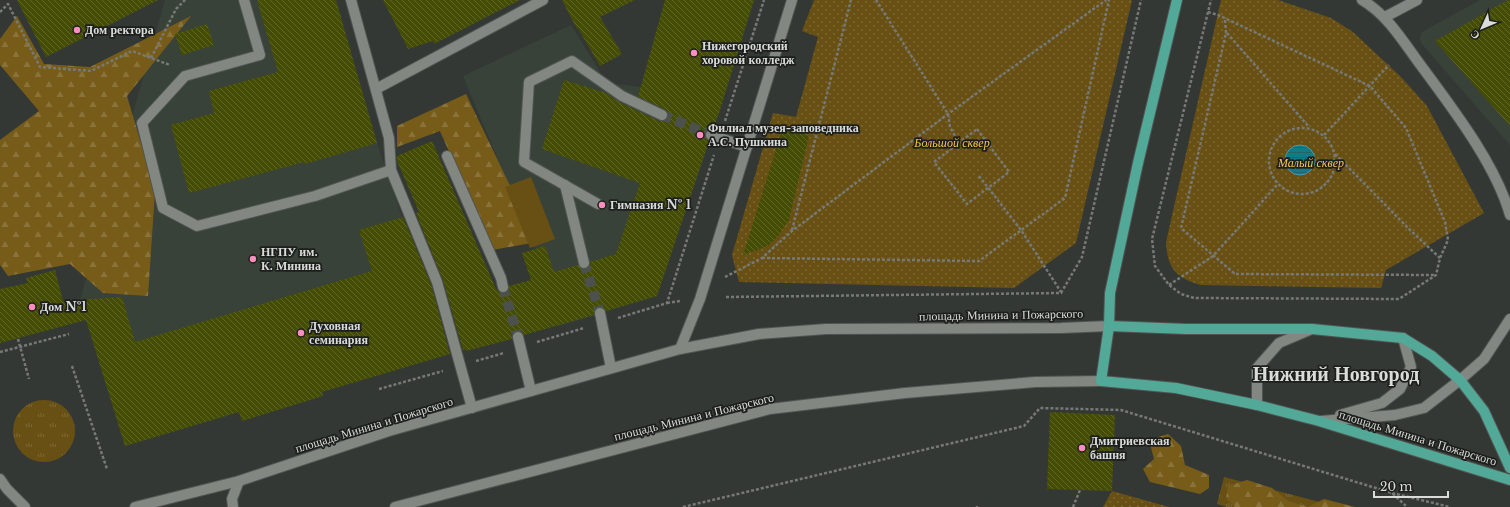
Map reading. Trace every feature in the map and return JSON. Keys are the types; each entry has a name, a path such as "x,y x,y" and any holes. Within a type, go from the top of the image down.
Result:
{"main road":[{"path":"1101,381 1109,326 1110,293 1138,163 1177,0"},
{"name":"площадь Минина и Пожарского","path":"1109,326 1186,329 1312,330 1403,338 1432,356 1460,380 1484,411 1510,468"},
{"name":"площадь Минина и Пожарского","path":"1101,381 1176,388 1257,404 1319,421 1510,480"}],"street":[{"path":"244,0 260,55 185,76 142,123 163,208 197,226 315,196 391,170"},
{"path":"351,0 389,138 391,170 437,282 472,408"},
{"path":"376,89 543,0"},
{"path":"680,349 700,299 792,0"},
{"path":"1362,0 1385,18 1456,113 1485,160 1506,200 1510,215"},
{"path":"1385,18 1417,0"},
{"path":"598,204 524,162 529,82 572,61 622,96 662,115"},
{"path":"715,136 747,147"},
{"path":"447,156 501,278 503,287"},
{"path":"565,185 584,263"},
{"path":"601,318 611,368"},
{"name":"площадь Минина и Пожарского","path":"1319,421 1395,415 1424,408 1484,359 1510,318"},
{"name":"площадь Минина и Пожарского","path":"135,507 238,481 389,431 611,368 680,349 759,334 826,329 1037,328 1109,326"},
{"name":"площадь Минина и Пожарского","path":"1257,404 1257,368 1279,343 1312,330"},
{"path":"518,337 531,391"},
{"name":"площадь Минина и Пожарского","path":"1319,421 1382,403 1400,389 1411,367 1403,338"},
{"name":"площадь Минина и Пожарского","path":"396,507 770,409 905,393 1035,382 1101,381"},
{"path":"0,479 7,489 25,507"},
{"path":"233,507 232,499 238,481"}],"path":[{"path":"151,58 176,9 185,0"},
{"path":"667,303 715,136 764,0"},
{"path":"792,231 851,0"},
{"path":"876,0 948,114 950,127 959,143"},
{"path":"724,277 762,258 792,231 948,114 1106,0"},
{"path":"762,258 979,261 1065,198 1109,0"},
{"path":"1061,293 1082,257 1141,0"},
{"path":"1208,12 1370,86 1406,128 1444,222 1448,240 1440,258 1436,276 1399,299 1194,298 1181,294 1169,285 1155,266 1152,239 1208,12 1211,0"},
{"path":"0,12 8,4 40,67 91,71 132,51 170,65 185,76"},
{"path":"1225,20 1226,33 1181,228 1235,274 1436,276"},
{"path":"1226,33 1309,128"},
{"path":"1324,135 1389,65"},
{"path":"1297,127 1309,128 1324,135 1331,144 1335,154 1335,167 1329,181 1318,190 1304,194 1292,192 1278,184 1271,173 1269,157 1273,144 1283,133 1297,127"},
{"path":"977,129 1009,172 988,188 967,204 934,162 977,129"},
{"path":"1335,154 1410,230 1440,258"},
{"path":"979,176 1020,230 1061,293"},
{"path":"1169,285 1213,256 1278,184"},
{"path":"726,298 1061,293"},
{"path":"379,389 521,348 601,318 686,300"},
{"path":"0,352 69,334"},
{"path":"18,338 29,379"},
{"path":"72,366 107,469"},
{"path":"684,507 1024,426 1040,408 1121,410 1392,493 1450,507"},
{"path":"1083,408 1083,413"},
{"path":"1073,507 1080,490"},
{"path":"1392,493 1407,507"}],"shaded area":[{"name":"НГПУ им. К. Минина","path":"165,0 336,0 377,143 402,217 322,392 323,396 242,421 239,412 125,446 80,300"},
{"path":"1480,0 1510,0 1510,145 1421,43 1420,37 1422,32"},
{"name":"Гимназия № 1","path":"571,25 607,83 641,87 720,110 657,296 559,326 546,275 463,76"}],"green space":[{"name":"Большой сквер","path":"814,0 1132,0 1076,243 1014,288 739,282 732,255 773,113 796,117 818,37 802,31"},
{"name":"Малый сквер","path":"1221,0 1278,0 1331,18 1353,32 1401,77 1427,106 1484,213 1386,270 1381,288 1201,285 1185,279 1174,271 1168,259 1166,242"},
{"path":"17,16 44,64 90,67 191,16 127,96 155,191 148,296 103,293 70,264 8,276 0,265 0,140 39,111 0,65 0,39"},
{"path":"466,94 537,242 492,250 440,131 397,147 397,126"},
{"path":"531,177 555,239 530,248 505,187"},
{"path":"44,400 56,403 66,409 72,419 75,431 72,443 66,453 56,459 44,462 32,459 22,453 16,443 13,431 16,419 22,409 32,403"},
{"path":"1168,434 1181,446 1185,465 1209,475 1209,488 1200,494 1150,482 1143,469 1154,459 1149,440"},
{"path":"1224,477 1339,507 1227,507 1217,504"},
{"path":"1247,480 1272,488 1288,501 1308,507 1235,507 1226,498 1228,486"},
{"path":"1112,491 1169,507 1103,507"},
{"path":"1324,499 1355,507 1308,507"}],"water":[{"path":"1300,145 1311,149 1315,160 1311,171 1300,175 1289,171 1285,160 1289,149"}],"building":[{"name":"Дом ректора","path":"17,0 158,0 46,57"},
{"path":"257,0 336,0 377,143 305,164 304,162 189,193 171,125 214,113 209,91 278,72"},
{"path":"383,0 520,0 434,44 433,41 408,49"},
{"path":"562,0 635,0 600,17 622,54 600,66 578,28 577,29"},
{"path":"665,0 754,0 713,129 709,129 705,133 705,137 709,141 657,296 606,311 602,307 598,307 594,311 594,315 524,335 520,331 516,331 512,335 512,339 466,351 465,349 463,350 443,280 416,213 419,212 397,161 397,156 432,141 496,289 501,293 507,292 509,286 531,280 522,253 545,246 554,272 578,265 582,269 586,269 590,265 590,262 616,254 640,183 542,149 564,80 606,93 619,102 659,121 663,121 668,118 668,114 665,109 638,97"},
{"path":"1510,0 1510,126 1435,41"},
{"path":"207,24 214,45 182,55 175,34"},
{"path":"783,127 809,136 789,220 778,236 768,246 743,255"},
{"name":"Духовная семинария","path":"403,217 431,284 450,354 322,392 323,396 242,421 239,412 125,446 86,320 0,343 0,289 28,283 26,278 55,270 63,301 122,297 135,342 372,271 359,230"},
{"path":"1050,412 1115,415 1112,491 1047,489"}],"tunnel":[{"path":"662,115 711,135"},
{"path":"584,263 600,313"},
{"path":"503,287 518,337"}],"place":[{"name":"Дом ректора","path":"77,30"},
{"name":"Нижегородский хоровой колледж","path":"694,53"},
{"name":"Филиал музея-заповедника А.С. Пушкина","path":"700,135"},
{"name":"Гимназия № 1","path":"602,205"},
{"name":"НГПУ им. К. Минина","path":"253,259"},
{"name":"Дом №1","path":"32,307"},
{"name":"Духовная семинария","path":"301,333"},
{"name":"Дмитриевская башня","path":"1082,448"}],"district":[{"name":"Нижний Новгород","path":"1336,374"}]}
